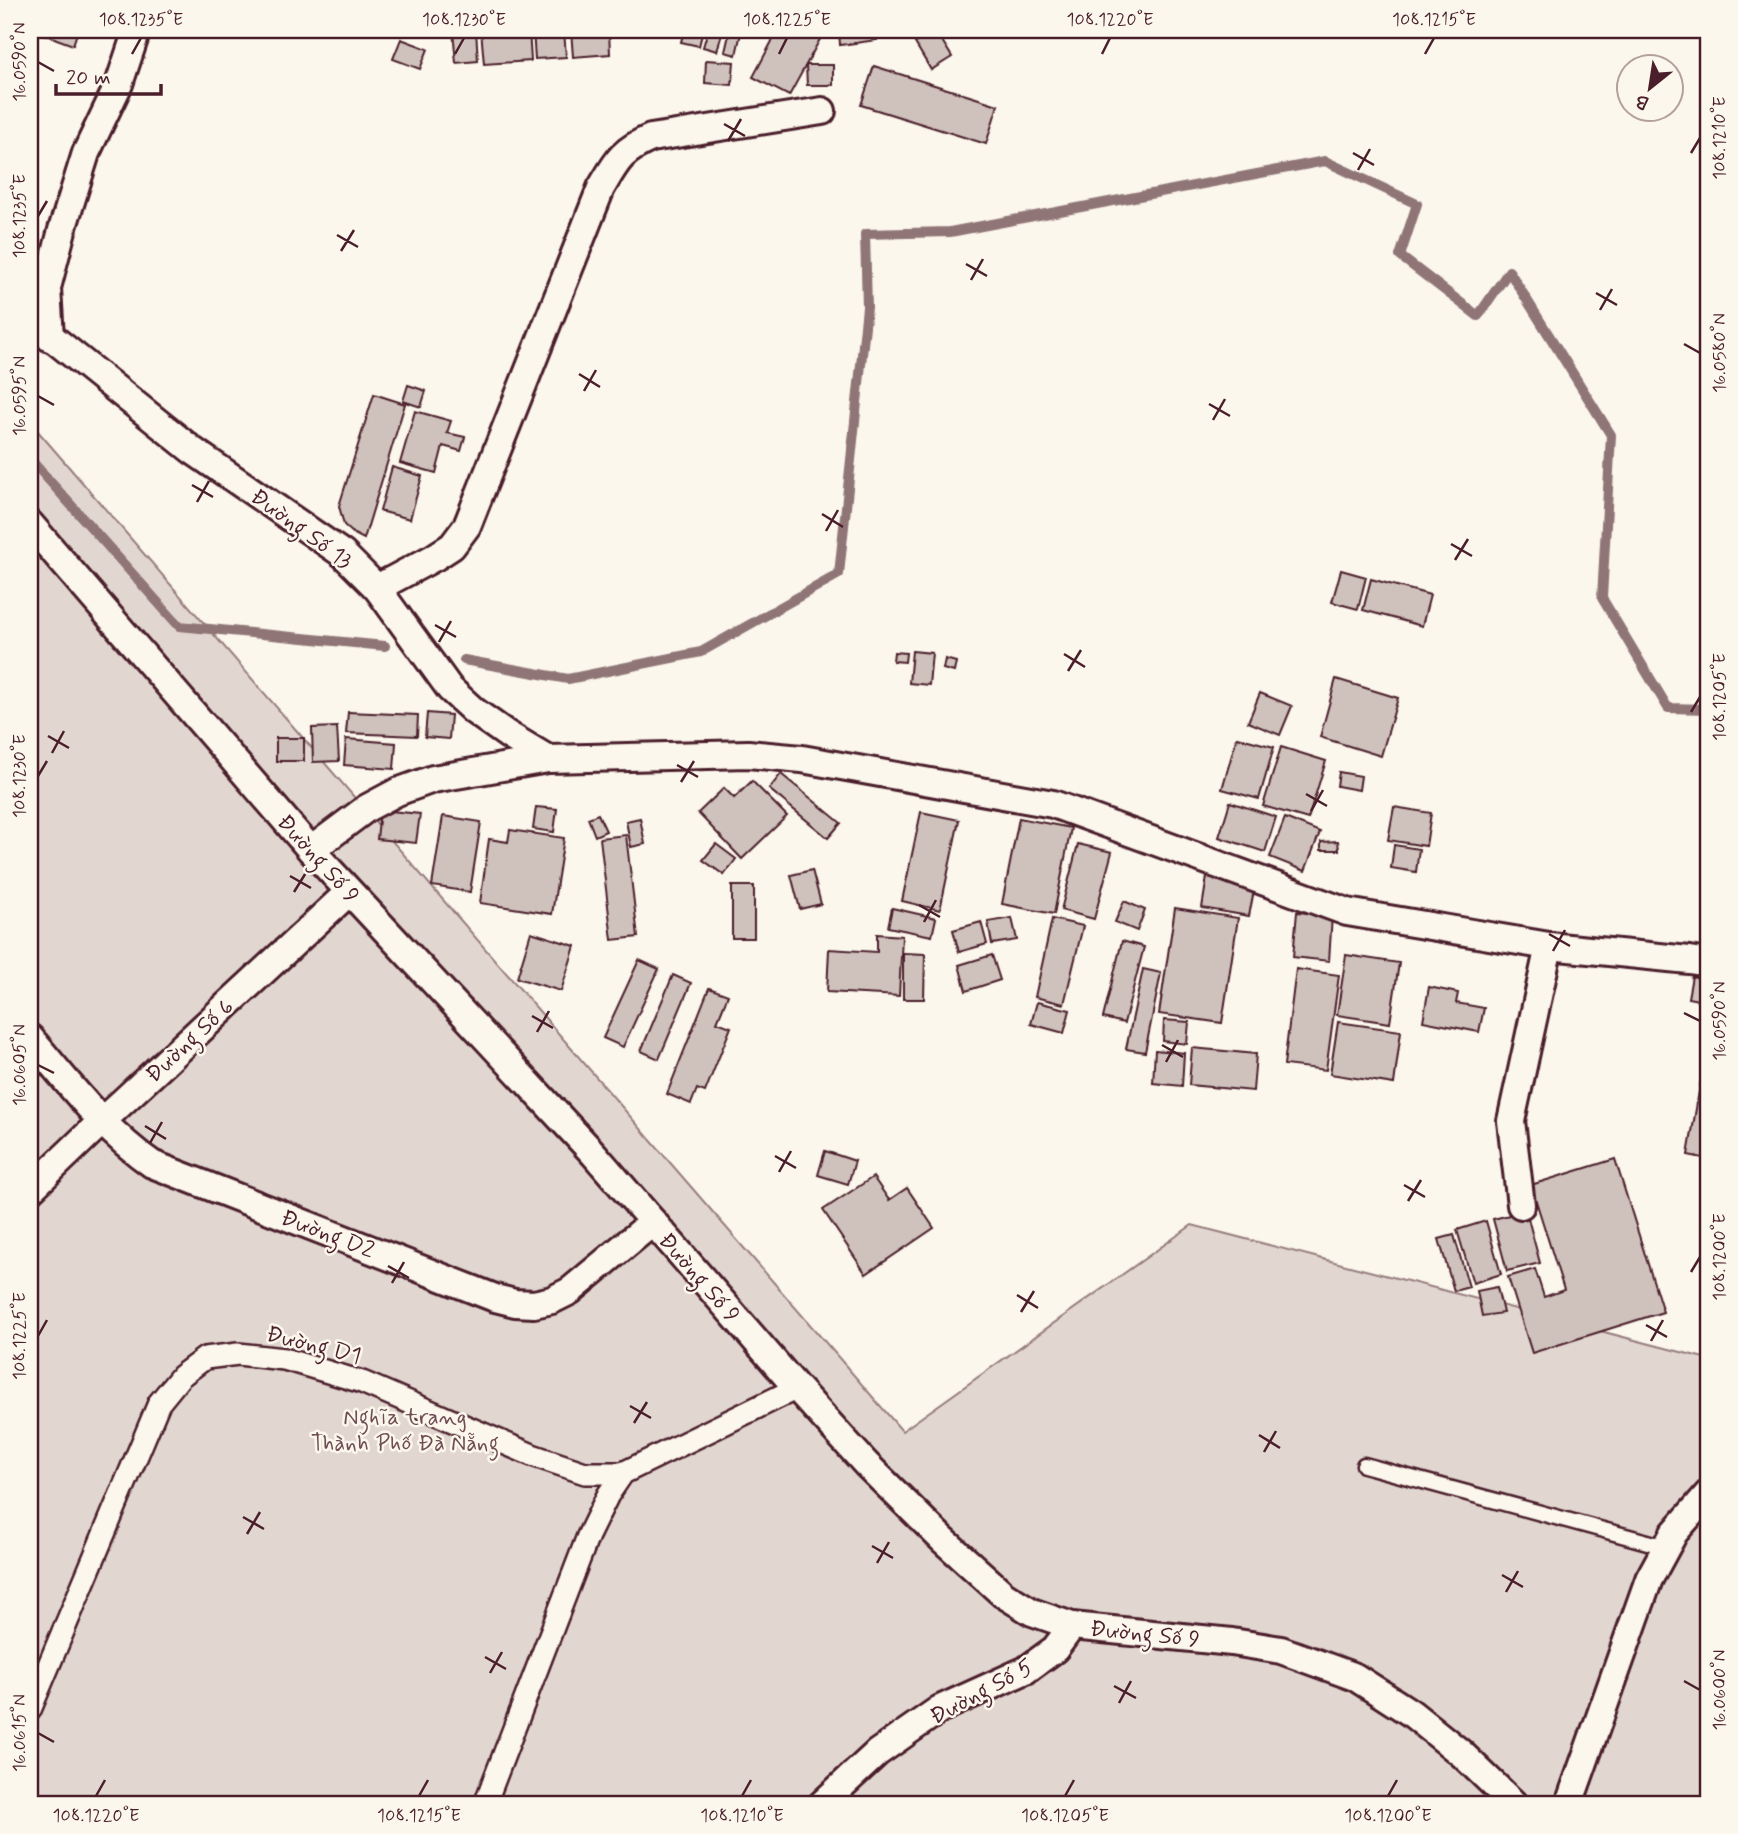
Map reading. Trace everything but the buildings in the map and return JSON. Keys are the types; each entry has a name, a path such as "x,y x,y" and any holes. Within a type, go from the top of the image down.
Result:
{"street":[{"path":"50,338 47,288 62,230 86,153 119,84 137,30"},
{"path":"377,588 452,546 467,526 601,188 614,165 630,147 651,138 822,111"},
{"name":"Đường Số 13","path":"30,320 192,450 343,554 377,588 450,689 474,711 548,759"},
{"name":"Đường Số 9","path":"30,524 311,850 594,1154 866,1464 1003,1594 1032,1612 1072,1626 1232,1642 1281,1650 1355,1676 1421,1721 1462,1754 1514,1804"},
{"path":"311,850 368,808 397,792 433,779 548,759 748,754 802,759 1053,804 1347,912 1549,946 1708,963"},
{"name":"Đường Số 6","path":"30,1190 348,891"},
{"path":"1521,1205 1511,1121 1549,946"},
{"name":"Đường D2","path":"30,1038 102,1121 152,1164 495,1298 534,1304 552,1300 569,1291 653,1222"},
{"name":"Đường D1","path":"30,1710 159,1403 181,1376 205,1358 238,1354 284,1359 362,1382 533,1455 585,1473 623,1473 797,1388"},
{"path":"485,1804 588,1536 608,1495 623,1473"},
{"path":"1569,1804 1649,1579 1674,1533 1708,1494"},
{"name":"Đường Số 5","path":"821,1804 877,1753 940,1709 1026,1670 1055,1649 1072,1626"}],"lane":[{"path":"1364,1465 1667,1547"}],"green space":[{"name":"Nghĩa trang Thành Phố Đà Nẵng","path":"30,422 902,1431 1192,1225 1708,1359 1708,1804 30,1804"}],"waterway":[{"path":"464,660 568,679 701,652 839,574 867,307 865,234 950,232 1325,161 1417,204 1400,256 1478,316 1509,271 1611,435 1602,598 1668,708 1708,709"},
{"path":"30,459 179,626 385,646"}]}
